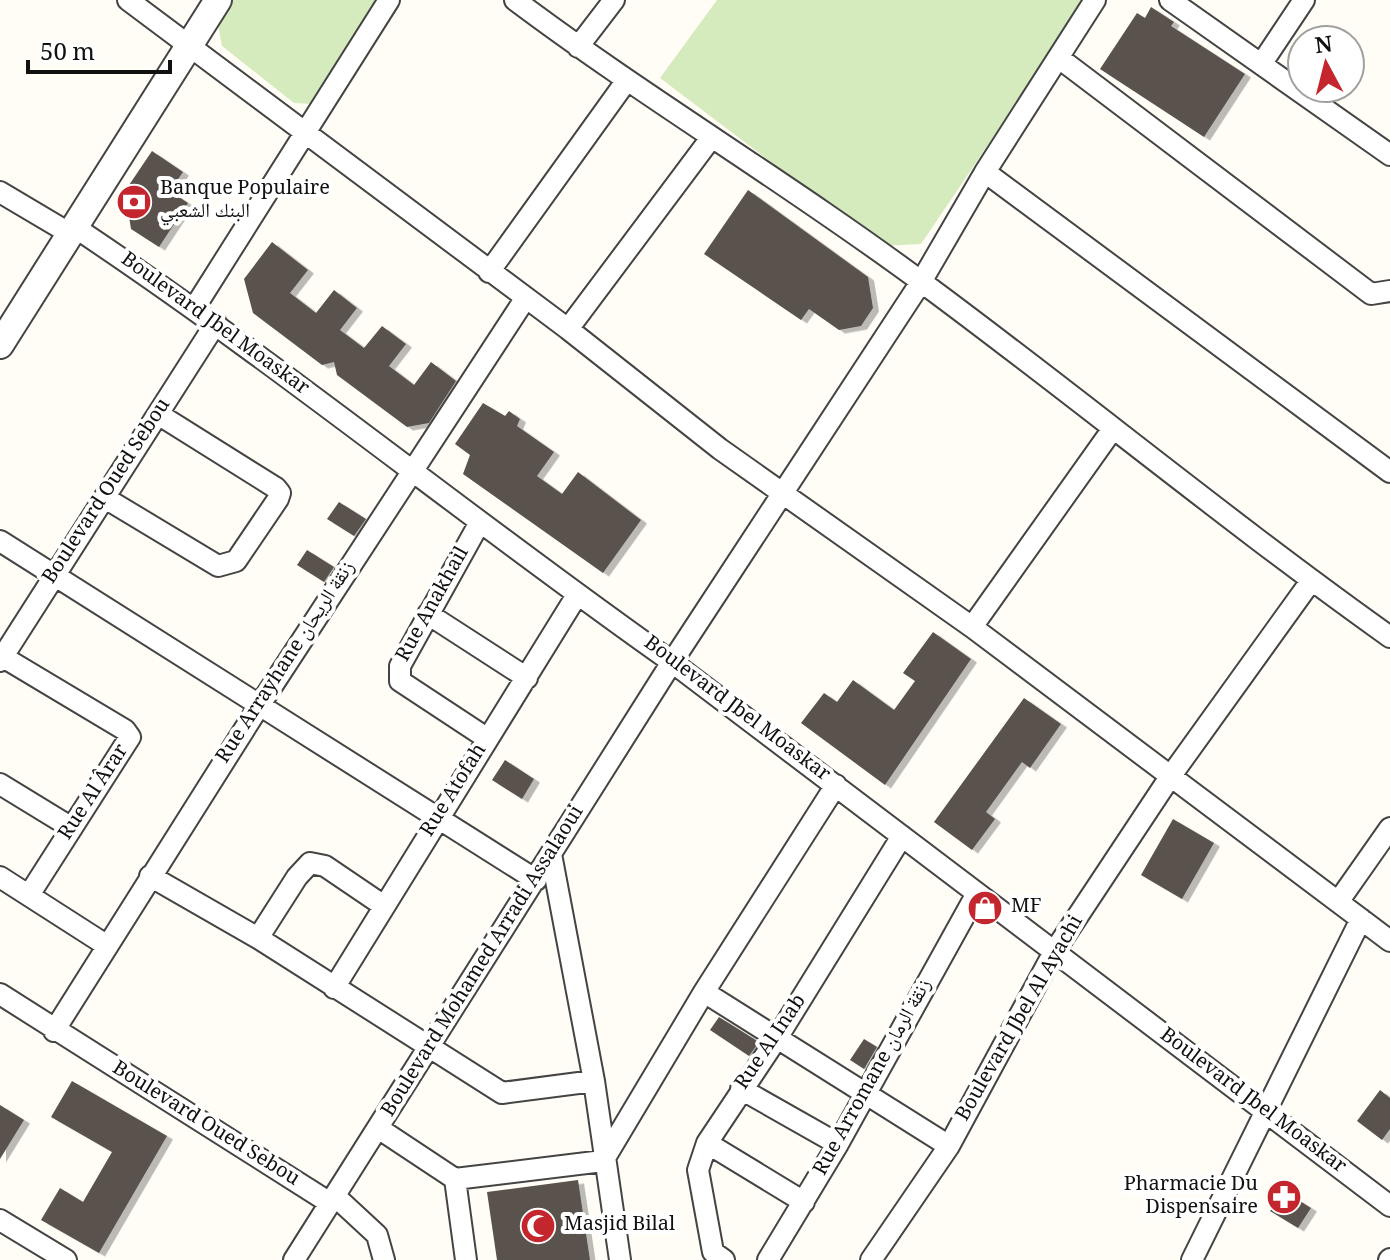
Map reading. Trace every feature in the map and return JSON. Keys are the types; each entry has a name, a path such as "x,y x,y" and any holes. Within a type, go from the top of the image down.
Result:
{"street":[{"path":"128,0 568,329 781,494 972,627 1390,941"},
{"path":"0,345 218,0"},
{"path":"195,307 389,0"},
{"path":"515,0 578,47 921,282 1311,581 1390,637"},
{"path":"578,47 614,0"},
{"name":"Boulevard Mohamed Arradi Assalaoui","path":"294,1260 672,662 921,282 985,172 1095,0"},
{"path":"1170,0 1390,155"},
{"path":"1262,63 1304,0"},
{"path":"1059,58 1371,294 1390,291"},
{"path":"489,272 627,80"},
{"path":"568,329 711,138"},
{"path":"985,172 1390,472"},
{"name":"Boulevard Jbel Moaskar","path":"0,192 71,229 195,307 577,595 836,785 976,895 1390,1206"},
{"name":"Rue Arrayhane زنقة الريحان","path":"54,1031 261,703 525,299"},
{"name":"Boulevard Oued Sebou","path":"1,659 216,323"},
{"path":"105,498 218,566 236,561 278,499 280,493 276,488 158,414"},
{"path":"972,627 1112,430"},
{"name":"Rue Anakhail","path":"480,522 400,666 398,679 488,739"},
{"path":"0,541 261,703 536,880"},
{"name":"Boulevard Jbel Al Ayachi","path":"871,1260 949,1146 1054,952 1170,777 1311,581"},
{"name":"Rue Atofah","path":"334,988 577,595"},
{"path":"428,614 527,678"},
{"name":"Rue Al Ârar","path":"1,659 129,733 129,740 29,895"},
{"path":"0,784 72,828"},
{"path":"603,1161 704,992 836,785"},
{"path":"1338,902 1390,828"},
{"name":"Rue Al Inab","path":"724,1260 713,1252 698,1170 707,1143 777,1038 902,836"},
{"path":"551,854 594,1081 603,1161 620,1260"},
{"path":"258,938 297,877 310,863 325,866 384,906"},
{"path":"150,876 258,938 502,1093 594,1081"},
{"path":"0,877 106,945"},
{"name":"Rue Arromane زنقة الرمان","path":"768,1260 838,1144 976,895"},
{"path":"1192,1260 1361,919"},
{"path":"704,992 867,1091 949,1146"},
{"name":"Boulevard Oued Sebou","path":"0,994 54,1031 333,1200 377,1235 384,1260"},
{"path":"741,1089 838,1144"},
{"path":"378,1128 455,1179 603,1161"},
{"path":"707,1143 804,1202"},
{"path":"455,1179 466,1260"},
{"path":"0,1220 66,1260"}],"green space":[{"path":"231,0 382,0 313,104 294,103 222,46 218,24"},
{"path":"717,0 1086,0 921,244 882,246 660,78"}],"building":[{"path":"1151,7 1174,22 1171,26 1245,74 1204,137 1100,69 1137,13 1145,18"},
{"path":"152,151 183,172 170,191 188,203 159,247 131,229 125,191"},
{"path":"748,190 868,277 873,308 861,326 839,330 809,309 801,320 704,254"},
{"path":"272,242 308,270 290,293 316,313 334,290 357,308 340,330 364,348 382,326 406,344 389,366 414,385 431,362 456,381 429,423 407,427 337,375 334,362 322,365 253,313 244,279"},
{"path":"483,403 505,416 509,411 520,419 517,426 554,452 537,476 562,494 578,472 641,520 603,573 463,474 470,455 455,444"},
{"path":"339,502 366,519 354,536 327,519"},
{"path":"307,550 334,567 324,582 297,565"},
{"path":"933,632 971,659 885,785 801,723 824,693 837,702 853,680 894,710 915,681 903,673"},
{"path":"1024,698 1061,724 1030,768 1022,762 986,812 995,819 972,850 934,822"},
{"path":"505,760 534,779 522,799 492,780"},
{"path":"1173,819 1214,843 1182,899 1141,875"},
{"path":"719,1017 759,1042 749,1056 710,1030"},
{"path":"864,1039 877,1047 864,1069 850,1060"},
{"path":"72,1081 167,1136 99,1253 41,1220 60,1188 83,1202 112,1152 51,1117"},
{"path":"1380,1090 1390,1098 1390,1129 1382,1140 1357,1121"},
{"path":"0,1105 24,1120 0,1159"},
{"name":"Masjid Bilal","path":"578,1180 590,1260 497,1260 487,1192"},
{"path":"1284,1191 1311,1208 1298,1228 1270,1211"}],"place":[{"name":"Banque Populaire البنك الشعبي","path":"134,202"},
{"name":"MF","path":"985,908"},
{"name":"Pharmacie Du Dispensaire","path":"1284,1197"},
{"name":"Masjid Bilal","path":"538,1226"}]}
